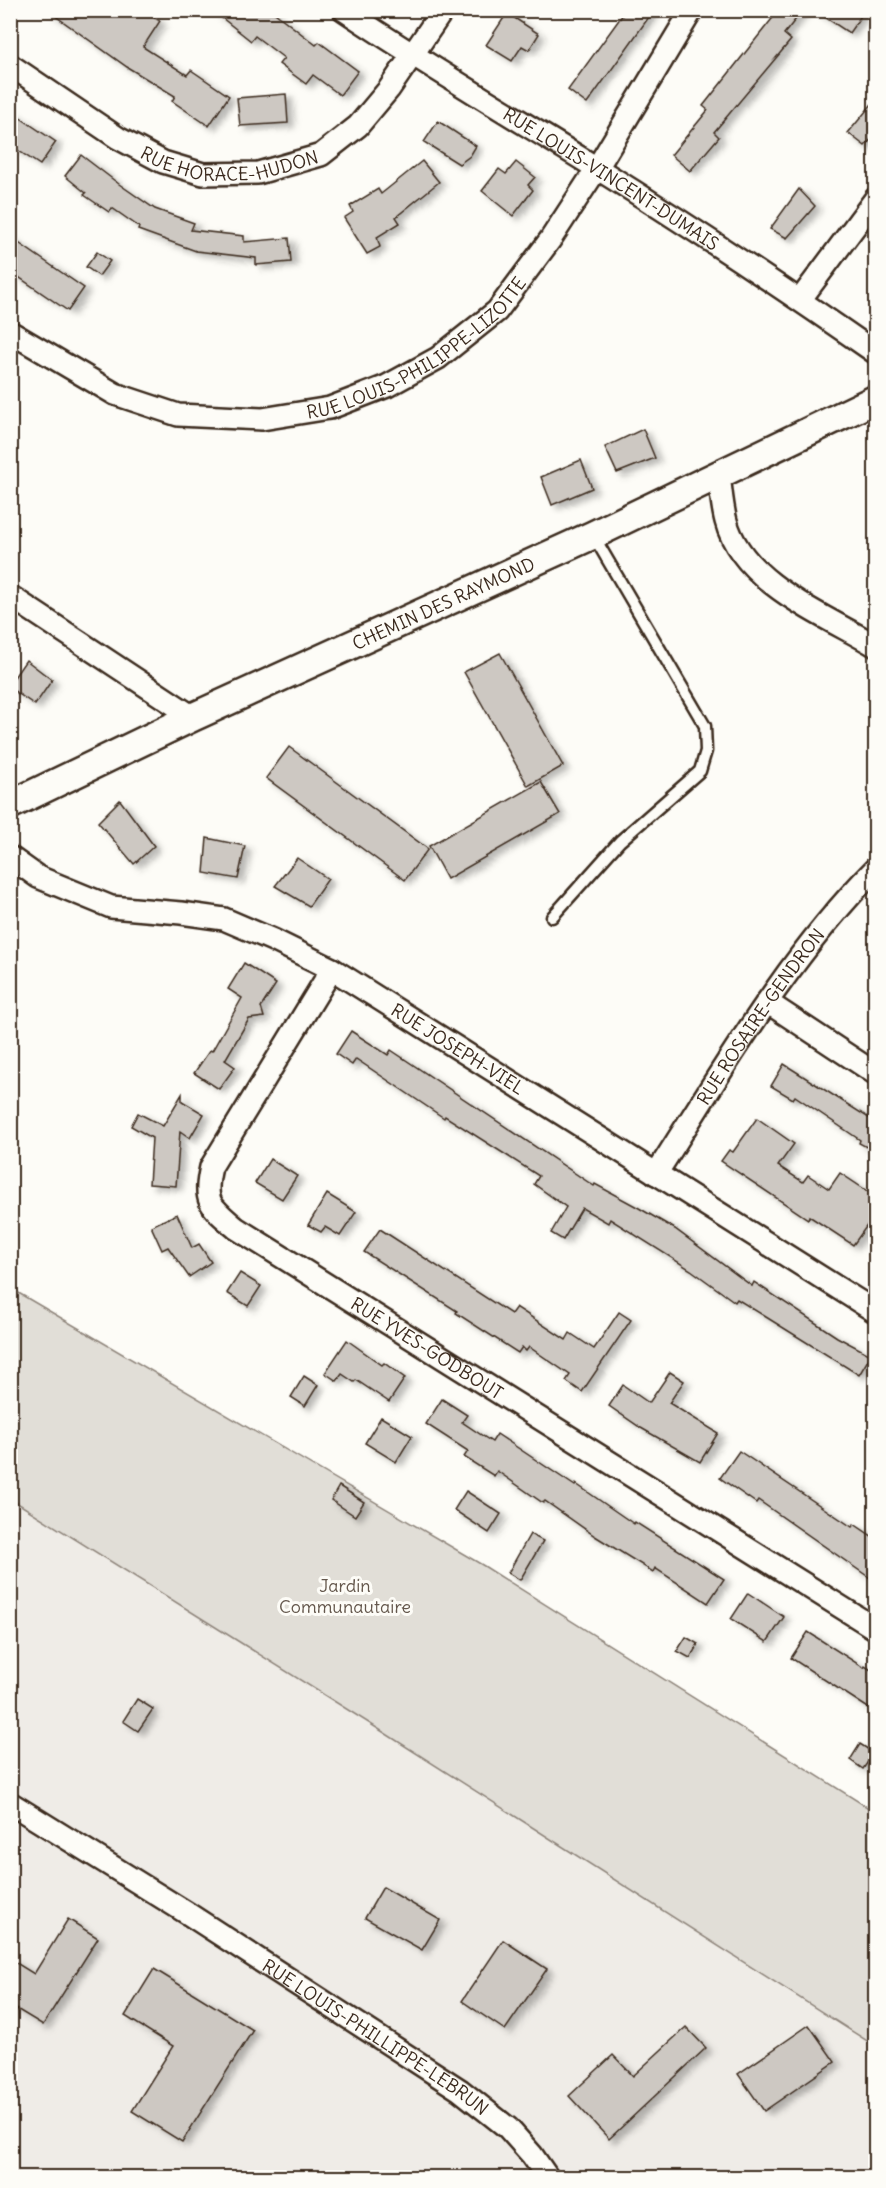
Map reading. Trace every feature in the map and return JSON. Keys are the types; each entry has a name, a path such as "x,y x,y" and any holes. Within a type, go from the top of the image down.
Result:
{"street":[{"name":"RUE LOUIS-VINCENT-DUMAIS","path":"344,10 413,57 597,168 800,300 876,353"},
{"name":"RUE HORACE-HUDON","path":"10,65 118,138 163,162 203,174 258,173 321,155 358,126 390,89 443,10"},
{"name":"RUE LOUIS-PHILIPPE-LIZOTTE","path":"10,332 115,394 178,415 262,419 330,408 387,386 438,358 497,311 550,240 597,168 692,10"},
{"path":"800,300 876,198"},
{"name":"CHEMIN DES RAYMOND","path":"10,805 193,717 593,535 876,399"},
{"path":"719,475 726,521 737,547 757,570 782,592 876,646"},
{"path":"10,596 193,717"},
{"name":"RUE JOSEPH-VIEL","path":"10,857 38,877 111,907 224,919 332,969 876,1312"},
{"name":"RUE ROSAIRE-GENDRON","path":"656,1174 798,957 826,922 876,868"},
{"name":"RUE YVES-GODBOUT","path":"332,969 211,1167 206,1188 213,1209 236,1228 876,1629"},
{"path":"767,1002 876,1074"},
{"name":"RUE LOUIS-PHILLIPPE-LEBRUN","path":"10,1803 187,1913 460,2090 508,2128 532,2155 548,2178"}],"lane":[{"path":"552,917 620,841 700,771 706,752 705,726 593,535"}],"shaded area":[{"path":"10,1499 380,1730 875,2046 875,2177 11,2177"}],"green space":[{"name":"Jardin Communautaire","path":"10,1288 484,1566 875,1812 875,2046 380,1730 11,1499"}],"building":[{"path":"47,10 142,10 160,21 143,47 187,75 191,70 229,96 209,126 172,101 175,96 127,67"},
{"path":"212,10 271,10 316,45 319,42 358,71 340,95 313,75 306,84 279,64 284,58 255,36 251,41"},
{"path":"626,10 654,10 587,104 568,90"},
{"path":"779,10 803,10 784,34 791,40 714,132 719,137 690,171 671,155 708,110 703,106"},
{"path":"814,10 865,10 849,33"},
{"path":"507,13 539,34 529,50 522,46 512,61 486,45"},
{"path":"286,94 288,123 240,126 237,98"},
{"path":"876,99 876,134 865,146 848,133"},
{"path":"10,111 56,142 40,165 10,145"},
{"path":"438,121 476,146 470,156 459,164 424,142"},
{"path":"81,155 155,209 194,223 191,230 244,236 244,242 289,238 291,262 256,265 256,258 196,251 138,230 139,227 112,208 109,212 84,195 86,193 65,176"},
{"path":"422,161 439,182 396,217 400,223 377,237 380,247 367,254 344,218 353,212 350,206 378,189 381,194"},
{"path":"516,162 535,177 528,185 533,190 513,216 482,191 499,169 506,174"},
{"path":"799,189 815,206 787,238 770,229"},
{"path":"10,237 84,288 68,311 10,271"},
{"path":"97,252 110,261 99,276 86,267"},
{"path":"643,429 655,458 617,473 605,447"},
{"path":"581,460 592,488 552,505 541,477"},
{"path":"500,653 563,766 528,786 464,672"},
{"path":"26,660 52,680 35,705 10,688 10,683"},
{"path":"289,747 428,849 405,880 266,778"},
{"path":"541,782 560,814 447,879 429,846"},
{"path":"120,800 154,846 134,864 98,822"},
{"path":"207,838 245,846 238,879 204,873"},
{"path":"297,858 328,879 309,906 275,886"},
{"path":"244,963 276,984 261,1007 264,1017 249,1019 225,1060 235,1067 219,1089 194,1073 210,1050 212,1051 242,998 228,989"},
{"path":"351,1031 388,1055 391,1050 594,1186 595,1184 675,1229 752,1286 754,1282 837,1337 871,1355 859,1375 737,1299 735,1302 691,1270 610,1219 608,1223 582,1208 563,1240 551,1233 566,1207 534,1184 539,1176 445,1116 444,1118 356,1059 352,1065 336,1054"},
{"path":"784,1064 872,1120 876,1114 876,1152 859,1143 860,1140 795,1096 793,1099 771,1086"},
{"path":"182,1094 182,1101 204,1114 190,1138 180,1131 176,1186 149,1184 152,1138 131,1126 138,1113 163,1126"},
{"path":"757,1118 794,1144 778,1166 803,1182 808,1175 829,1189 840,1173 876,1197 876,1213 853,1245 809,1216 808,1219 721,1161 729,1150 733,1152"},
{"path":"270,1159 297,1176 282,1199 255,1183"},
{"path":"327,1194 356,1212 340,1236 325,1227 321,1232 308,1225"},
{"path":"177,1214 192,1248 199,1244 211,1262 189,1277 168,1247 162,1250 151,1226"},
{"path":"380,1229 511,1314 516,1307 566,1340 570,1333 594,1349 619,1312 631,1320 582,1392 566,1381 570,1375 529,1347 526,1351 522,1347 518,1353 364,1252"},
{"path":"240,1273 261,1286 248,1306 227,1293"},
{"path":"347,1340 405,1378 389,1402 356,1380 354,1382 342,1374 337,1381 325,1373"},
{"path":"670,1372 684,1381 669,1403 718,1433 700,1462 641,1428 609,1406 623,1385 649,1403"},
{"path":"304,1376 318,1385 305,1406 291,1397"},
{"path":"442,1399 467,1415 462,1422 492,1442 497,1434 634,1524 635,1522 724,1579 708,1603 655,1568 653,1572 595,1536 497,1471 494,1476 464,1457 468,1451 426,1424"},
{"path":"381,1417 412,1436 396,1462 365,1443"},
{"path":"739,1451 852,1527 854,1524 876,1539 876,1569 870,1578 758,1500 756,1503 720,1478"},
{"path":"339,1486 364,1502 355,1516 331,1500"},
{"path":"466,1491 501,1514 489,1533 454,1510"},
{"path":"530,1534 543,1541 520,1580 508,1573"},
{"path":"748,1593 784,1617 767,1642 731,1619"},
{"path":"808,1632 864,1668 865,1666 876,1673 876,1713 791,1658"},
{"path":"686,1637 698,1644 690,1658 677,1651"},
{"path":"137,1699 153,1709 138,1731 123,1721"},
{"path":"860,1744 874,1753 863,1769 850,1760"},
{"path":"383,1887 440,1920 422,1950 365,1918"},
{"path":"68,1919 98,1938 43,2025 10,2005 10,1959 34,1974"},
{"path":"503,1940 547,1969 505,2030 462,2001"},
{"path":"154,1969 253,2030 182,2142 132,2111 173,2046 125,2016"},
{"path":"809,2025 835,2062 764,2111 738,2074"},
{"path":"686,2027 706,2048 609,2139 569,2096 613,2055 633,2076"}]}
